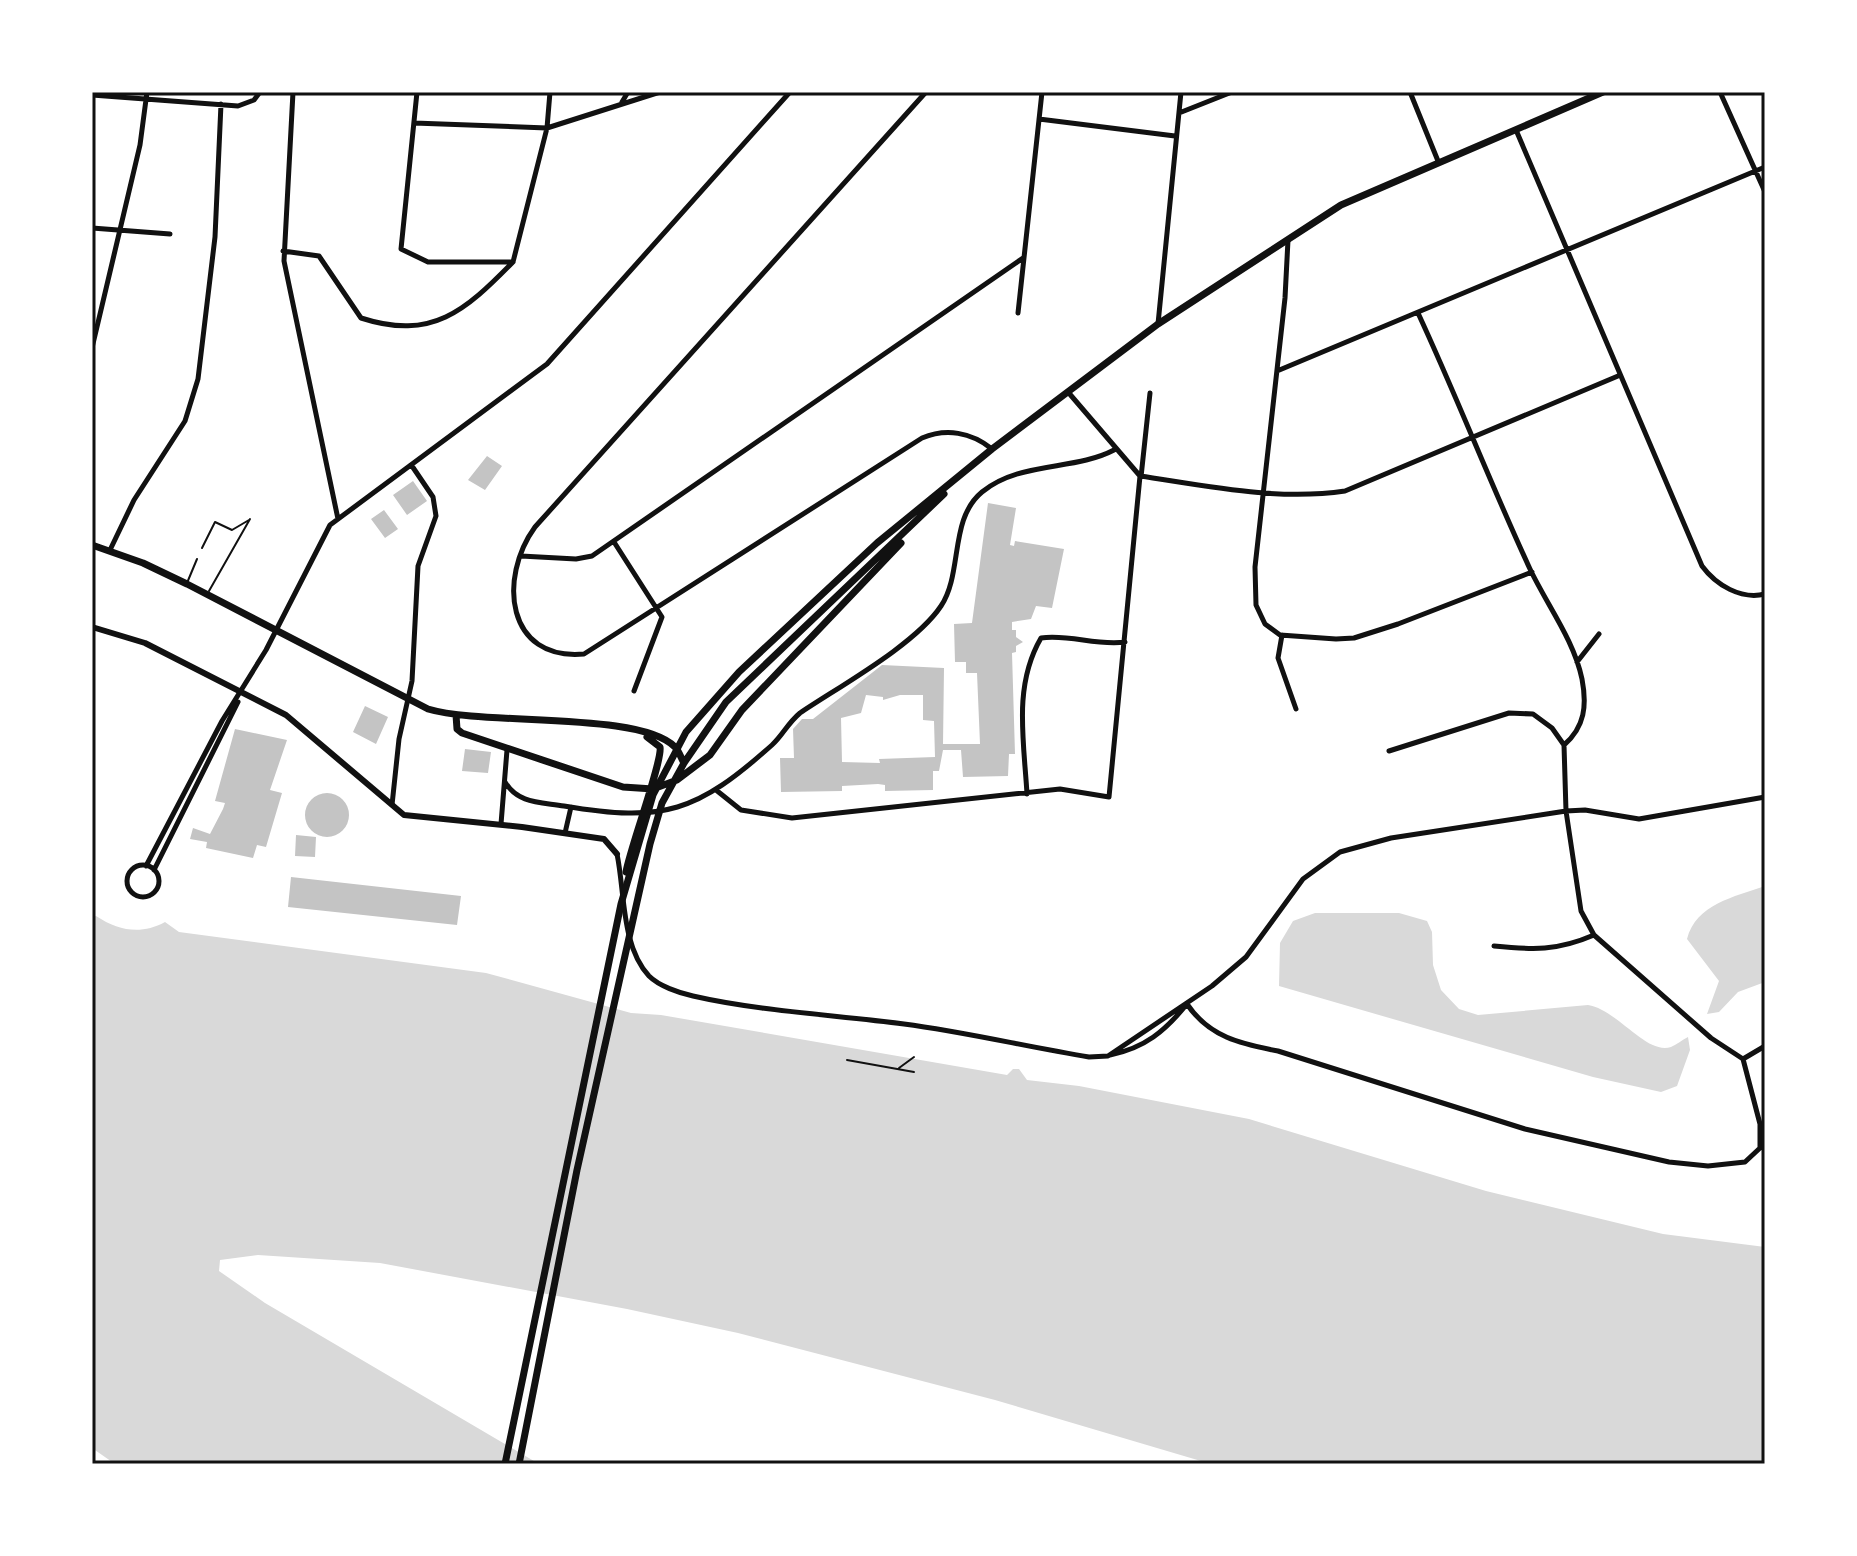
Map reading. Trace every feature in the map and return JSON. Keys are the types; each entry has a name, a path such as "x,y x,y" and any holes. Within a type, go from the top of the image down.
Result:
{"main road":[{"path":"621,904 643,821 676,748 705,708 739,672 877,543 992,449 1158,324 1341,205 1603,92"},
{"path":"456,715 457,729 462,733 623,787 653,789 677,780 710,755 742,710 876,571 966,471"},
{"path":"519,1464 577,1170 650,844 662,803 707,726 750,678 931,508"},
{"path":"92,545 187,584 409,700 456,715 630,729 653,735 676,748 684,763"},
{"path":"505,1464 633,837 661,759 660,747 630,729"}],"street":[{"path":"92,95 146,95 238,106 254,100 260,92"},
{"path":"293,92 283,251 338,519"},
{"path":"417,92 401,249 428,262 513,262"},
{"path":"283,251 319,256 329,266 361,318 408,329 457,313 513,262 547,128 550,92"},
{"path":"621,103 628,92"},
{"path":"414,123 547,128 660,92"},
{"path":"154,870 322,536 338,519 547,364 790,92"},
{"path":"926,92 535,527 521,556 513,594 514,611 523,630 539,646 558,654 584,654 922,438 938,431 963,434 992,449"},
{"path":"1018,313 1042,92"},
{"path":"1158,324 1181,92"},
{"path":"1179,113 1232,92"},
{"path":"1410,92 1438,161"},
{"path":"1720,92 1765,192"},
{"path":"92,348 138,155 146,95"},
{"path":"110,550 134,500 185,421 198,379 215,237 221,104"},
{"path":"1039,119 1175,136"},
{"path":"1515,129 1618,376 1702,566 1711,578 1734,591 1765,594"},
{"path":"1277,371 1765,167"},
{"path":"92,228 170,234"},
{"path":"1288,239 1265,493 1255,567 1256,605 1265,624 1282,635 1354,638 1532,572"},
{"path":"521,556 586,558 614,542 1023,258"},
{"path":"1418,313 1532,572 1577,662 1584,696 1583,719 1576,734 1564,745"},
{"path":"1068,392 1114,450 1140,476 1265,493 1320,495 1345,491 1618,376"},
{"path":"716,790 741,810 792,818 1060,789 1109,797 1150,393"},
{"path":"505,782 520,799 638,816 680,808 716,790 773,744 785,725 800,713 928,623 949,589 964,521 981,493 1037,467 1097,459 1114,450"},
{"path":"392,806 401,727 409,700 416,577 436,507 412,466"},
{"path":"614,542 662,617 634,691"},
{"path":"92,627 145,643 286,715 392,806 415,819 501,824 604,839 617,854 628,930 638,960 651,977 678,991 723,1001 910,1025 1089,1057 1132,1051 1150,1041 1187,1004 1246,957 1303,879 1340,852 1391,838 1566,811 1585,810 1639,819 1765,797"},
{"path":"1577,662 1599,634"},
{"path":"1282,635 1278,658 1296,709"},
{"path":"1027,794 1020,711 1030,663 1041,638 1060,636 1111,644 1125,642"},
{"path":"146,866 222,721 242,693"},
{"path":"1187,1004 1199,1021 1214,1033 1247,1045 1278,1051 1525,1129 1594,1147 1708,1166 1745,1162 1762,1148 1760,1124 1743,1059 1711,1038 1594,935 1581,911 1566,811 1564,745 1552,728 1533,714 1509,713 1389,751"},
{"path":"501,824 507,750"},
{"path":"565,833 571,807"},
{"path":"146,866 154,870 160,881 156,891 148,897 137,896 129,889 128,875 134,868 146,866"},
{"path":"1494,946 1527,950 1564,948 1594,935"},
{"path":"1108,1056 1154,1022 1187,1004"},
{"path":"1743,1059 1765,1046"}],"lane":[{"path":"202,548 215,522 232,530 250,519 208,595"},
{"path":"187,584 197,559"}],"path":[{"path":"898,1069 914,1057"},
{"path":"847,1060 914,1072"}],"shaded area":[{"path":"1765,886 1765,982 1738,992 1719,1012 1707,1014 1719,981 1687,939 1692,927 1707,910 1729,898"},
{"path":"1315,913 1399,913 1427,921 1432,932 1433,965 1441,990 1459,1009 1478,1015 1588,1005 1610,1015 1642,1039 1661,1048 1671,1047 1688,1037 1690,1050 1677,1086 1661,1092 1593,1077 1279,986 1280,943 1293,921"},
{"path":"92,917 130,930 147,929 165,922 179,932 486,973 631,1013 661,1015 1007,1075 1013,1069 1019,1069 1027,1080 1079,1086 1249,1119 1486,1191 1663,1234 1765,1247 1765,1464 1211,1464 995,1400 738,1333 380,1263 258,1255 220,1260 219,1271 265,1303 539,1464 115,1464 92,1448"}],"building":[{"path":"487,456 502,466 485,490 468,480"},
{"path":"413,481 427,501 407,515 393,495"},
{"path":"988,503 1016,508 1010,545 1014,546 1015,541 1064,549 1052,608 1036,606 1031,619 1012,622 1012,630 1016,630 1016,637 1023,642 1012,653 1015,754 1009,754 1008,776 963,777 961,750 943,750 939,771 933,771 933,790 885,791 885,785 878,784 842,786 842,791 781,792 780,758 794,758 793,729 802,719 813,719 882,665 944,668 943,744 980,744 977,673 966,673 966,662 955,662 954,624 972,623","holes":["866,695 883,697 883,700 900,695 923,695 923,720 934,721 935,757 879,759 880,763 842,762 841,718 861,713"]},
{"path":"384,510 398,529 385,538 371,519"},
{"path":"365,706 388,717 376,744 353,732"},
{"path":"235,729 287,740 270,790 282,793 266,847 257,845 253,858 206,848 207,842 190,839 193,828 210,834 223,809 225,803 215,801"},
{"path":"465,749 491,752 488,773 462,771"},
{"path":"327,793 343,799 349,815 343,831 327,837 311,831 305,815 311,799"},
{"path":"296,835 316,837 315,857 295,856"},
{"path":"291,877 461,896 457,925 288,907"}]}
